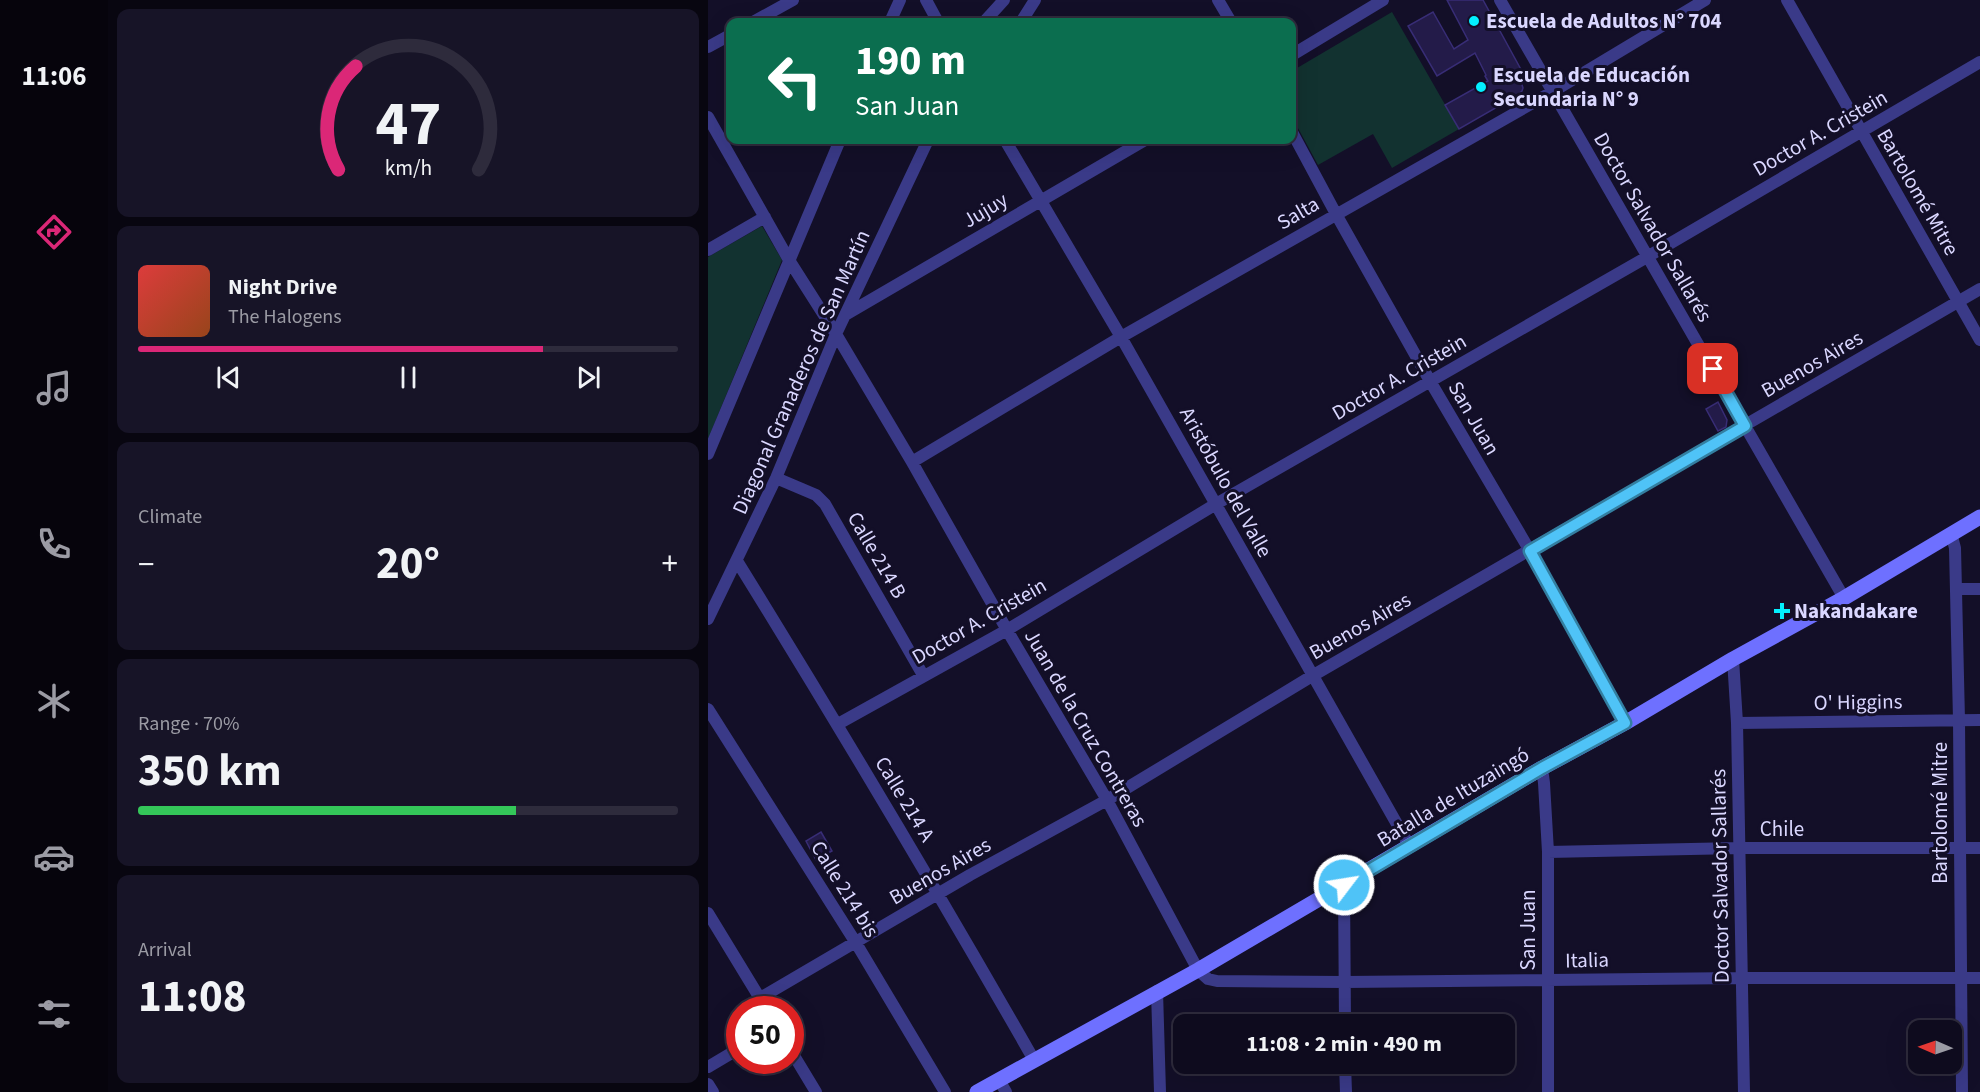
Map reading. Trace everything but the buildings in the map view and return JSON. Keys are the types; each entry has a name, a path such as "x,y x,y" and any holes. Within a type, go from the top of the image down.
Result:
{"main road":[{"name":"Batalla de Ituzaingó","path":"977,1092 1002,1086 1034,1060 1198,970 1542,768 1844,598 1980,517"}],"street":[{"path":"760,18 794,0"},
{"path":"892,18 900,0"},
{"path":"926,0 936,18"},
{"path":"988,18 1004,0"},
{"path":"1024,18 1035,0"},
{"path":"1218,0 1229,18"},
{"path":"1296,53 1383,0"},
{"name":"Doctor Salvador Sallarés","path":"1500,0 1844,598"},
{"name":"Salta","path":"912,462 1121,337 1552,92 1705,0"},
{"name":"Bartolomé Mitre","path":"1787,0 1980,340"},
{"path":"708,47 726,37"},
{"name":"Doctor A. Cristein","path":"838,724 1006,630 1216,504 1980,62"},
{"name":"Juan de la Cruz Contreras","path":"708,117 789,260 912,462 1006,630 1107,800 1198,970"},
{"name":"San Juan","path":"1296,139 1430,381 1530,551 1625,723"},
{"path":"708,454 838,144"},
{"name":"Diagonal Granaderos de San Martín","path":"708,619 776,478 836,334 926,144"},
{"name":"Aristóbulo del Valle","path":"1007,144 1121,337 1410,847"},
{"name":"Jujuy","path":"846,315 1138,144"},
{"path":"708,250 765,217"},
{"name":"Buenos Aires","path":"763,996 938,893 1107,800 1312,676 1980,289"},
{"name":"Calle 214 B","path":"776,478 816,495 825,504 923,675"},
{"name":"Bartolomé Mitre","path":"1951,533 1955,548 1959,720 1962,1092"},
{"name":"Calle 214 A","path":"737,561 838,724 1034,1060"},
{"path":"1956,589 1980,589"},
{"name":"Doctor Salvador Sallarés","path":"1733,659 1737,723 1744,1092"},
{"name":"Calle 214 bis","path":"708,709 856,943 945,1092"},
{"name":"O' Higgins","path":"1737,723 1980,720"},
{"name":"San Juan","path":"1542,768 1548,852 1548,1092"},
{"name":"Chile","path":"1548,852 1738,848 1980,848"},
{"path":"1344,885 1345,1014"},
{"path":"708,913 759,996"},
{"name":"Italia","path":"1198,970 1208,979 1216,981 1980,978"},
{"path":"1157,991 1160,1092"},
{"path":"708,1066 726,1056"},
{"path":"804,1072 816,1092"},
{"path":"1346,1074 1346,1092"},
{"path":"708,1084 713,1092"}],"green space":[{"path":"1392,12 1459,129 1392,168 1373,134 1318,165 1296,124 1296,69"},
{"path":"762,226 782,260 708,439 708,257"}],"place":[{"name":"Escuela de Adultos N° 704","path":"1474,21"},
{"name":"Escuela de Educación Secundaria N° 9","path":"1481,87"},
{"name":"Nakandakare","path":"1782,611"}],"route":[{"path":"1344,885 1542,768 1625,723 1530,551 1745,426 1713,369"}]}
